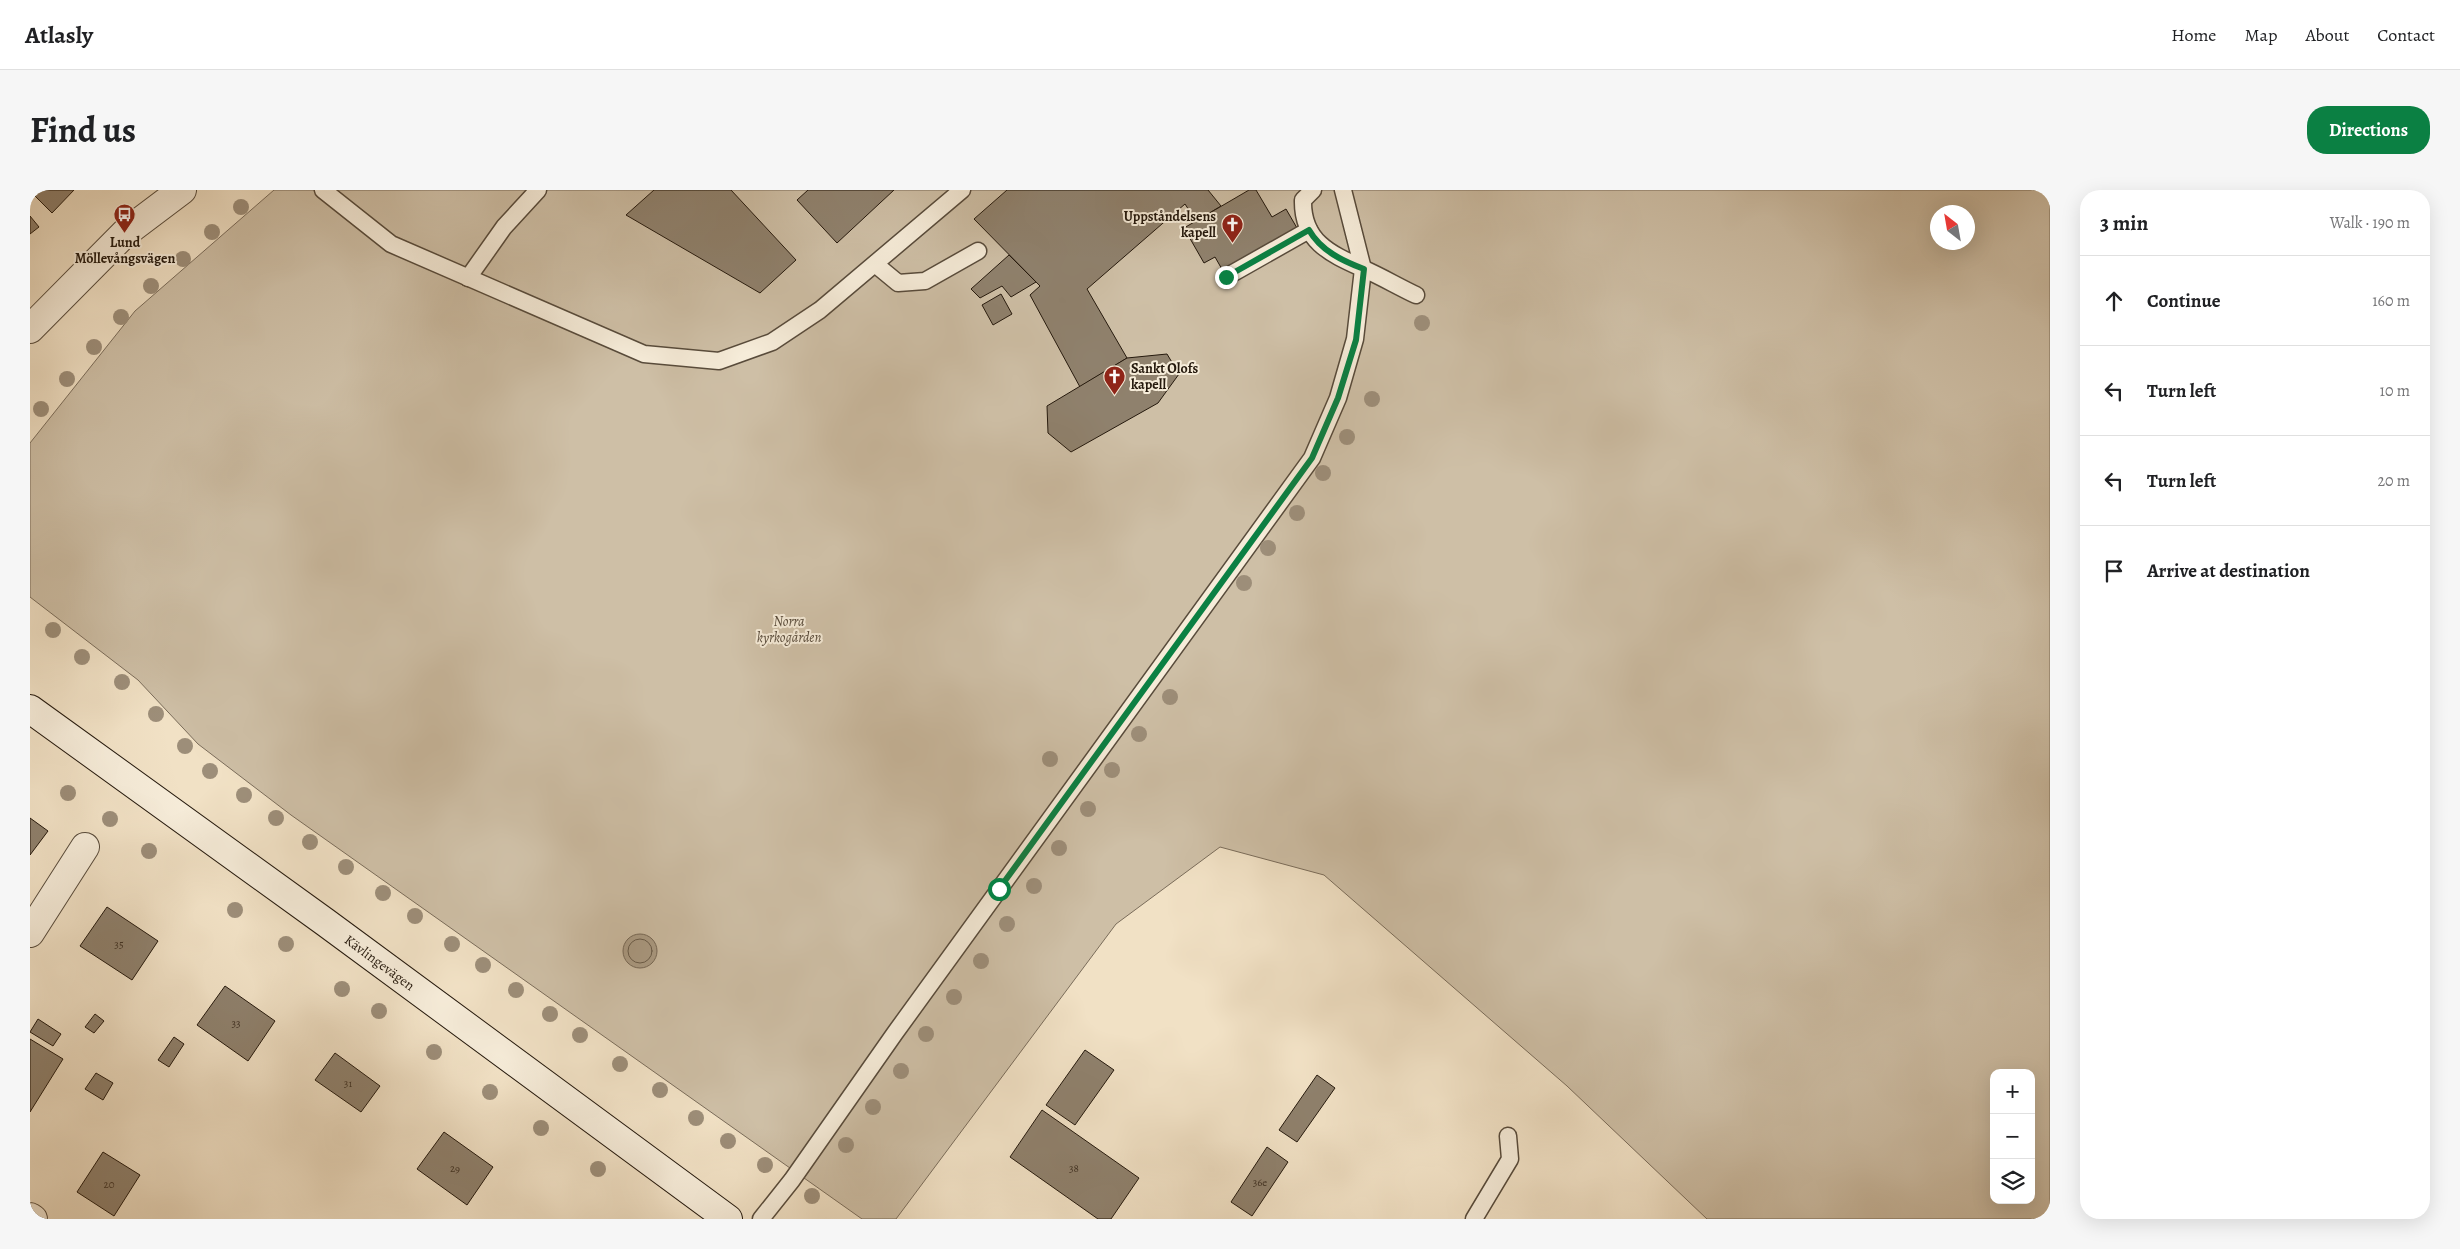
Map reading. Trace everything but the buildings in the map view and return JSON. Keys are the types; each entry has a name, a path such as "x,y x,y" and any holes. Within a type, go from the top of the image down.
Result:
{"main road":[{"path":"30,329 124,233 182,190"},
{"name":"Kävlingevägen","path":"30,708 326,922 728,1219"},
{"path":"30,933 85,847"}],"lane":[{"path":"323,190 390,244 468,278 644,354 719,361 772,342 820,310 962,190"},
{"path":"468,278 504,227 538,190"},
{"path":"1313,190 1303,200 1302,217 1313,236 1336,258 1364,269 1416,295"},
{"path":"761,1219 792,1180 889,1041 1312,458 1338,398 1356,340 1364,269 1343,190"},
{"path":"1226,277 1309,230"},
{"path":"875,264 898,283 925,281 978,251"},
{"path":"1474,1219 1510,1159 1508,1136"}],"green space":[{"name":"Norra kyrkogården","path":"274,190 2050,190 2050,1219 1707,1219 1567,1086 1324,875 1220,847 1116,924 896,1219 862,1219 291,815 198,744 138,680 30,597 30,443 135,311"}],"water":[{"path":"640,934 647,935 652,939 656,944 656,958 652,963 647,967 640,968 633,967 628,963 624,958 623,951 624,944 628,939 633,935"}],"place":[{"name":"Lund Möllevångsvägen","path":"125,233"},
{"name":"Uppståndelsens kapell","path":"1232,243"},
{"name":"Sankt Olofs kapell","path":"1115,395"}],"route":[{"path":"999,889 1312,458 1338,398 1356,340 1364,269 1336,258 1309,230 1226,277"}]}
